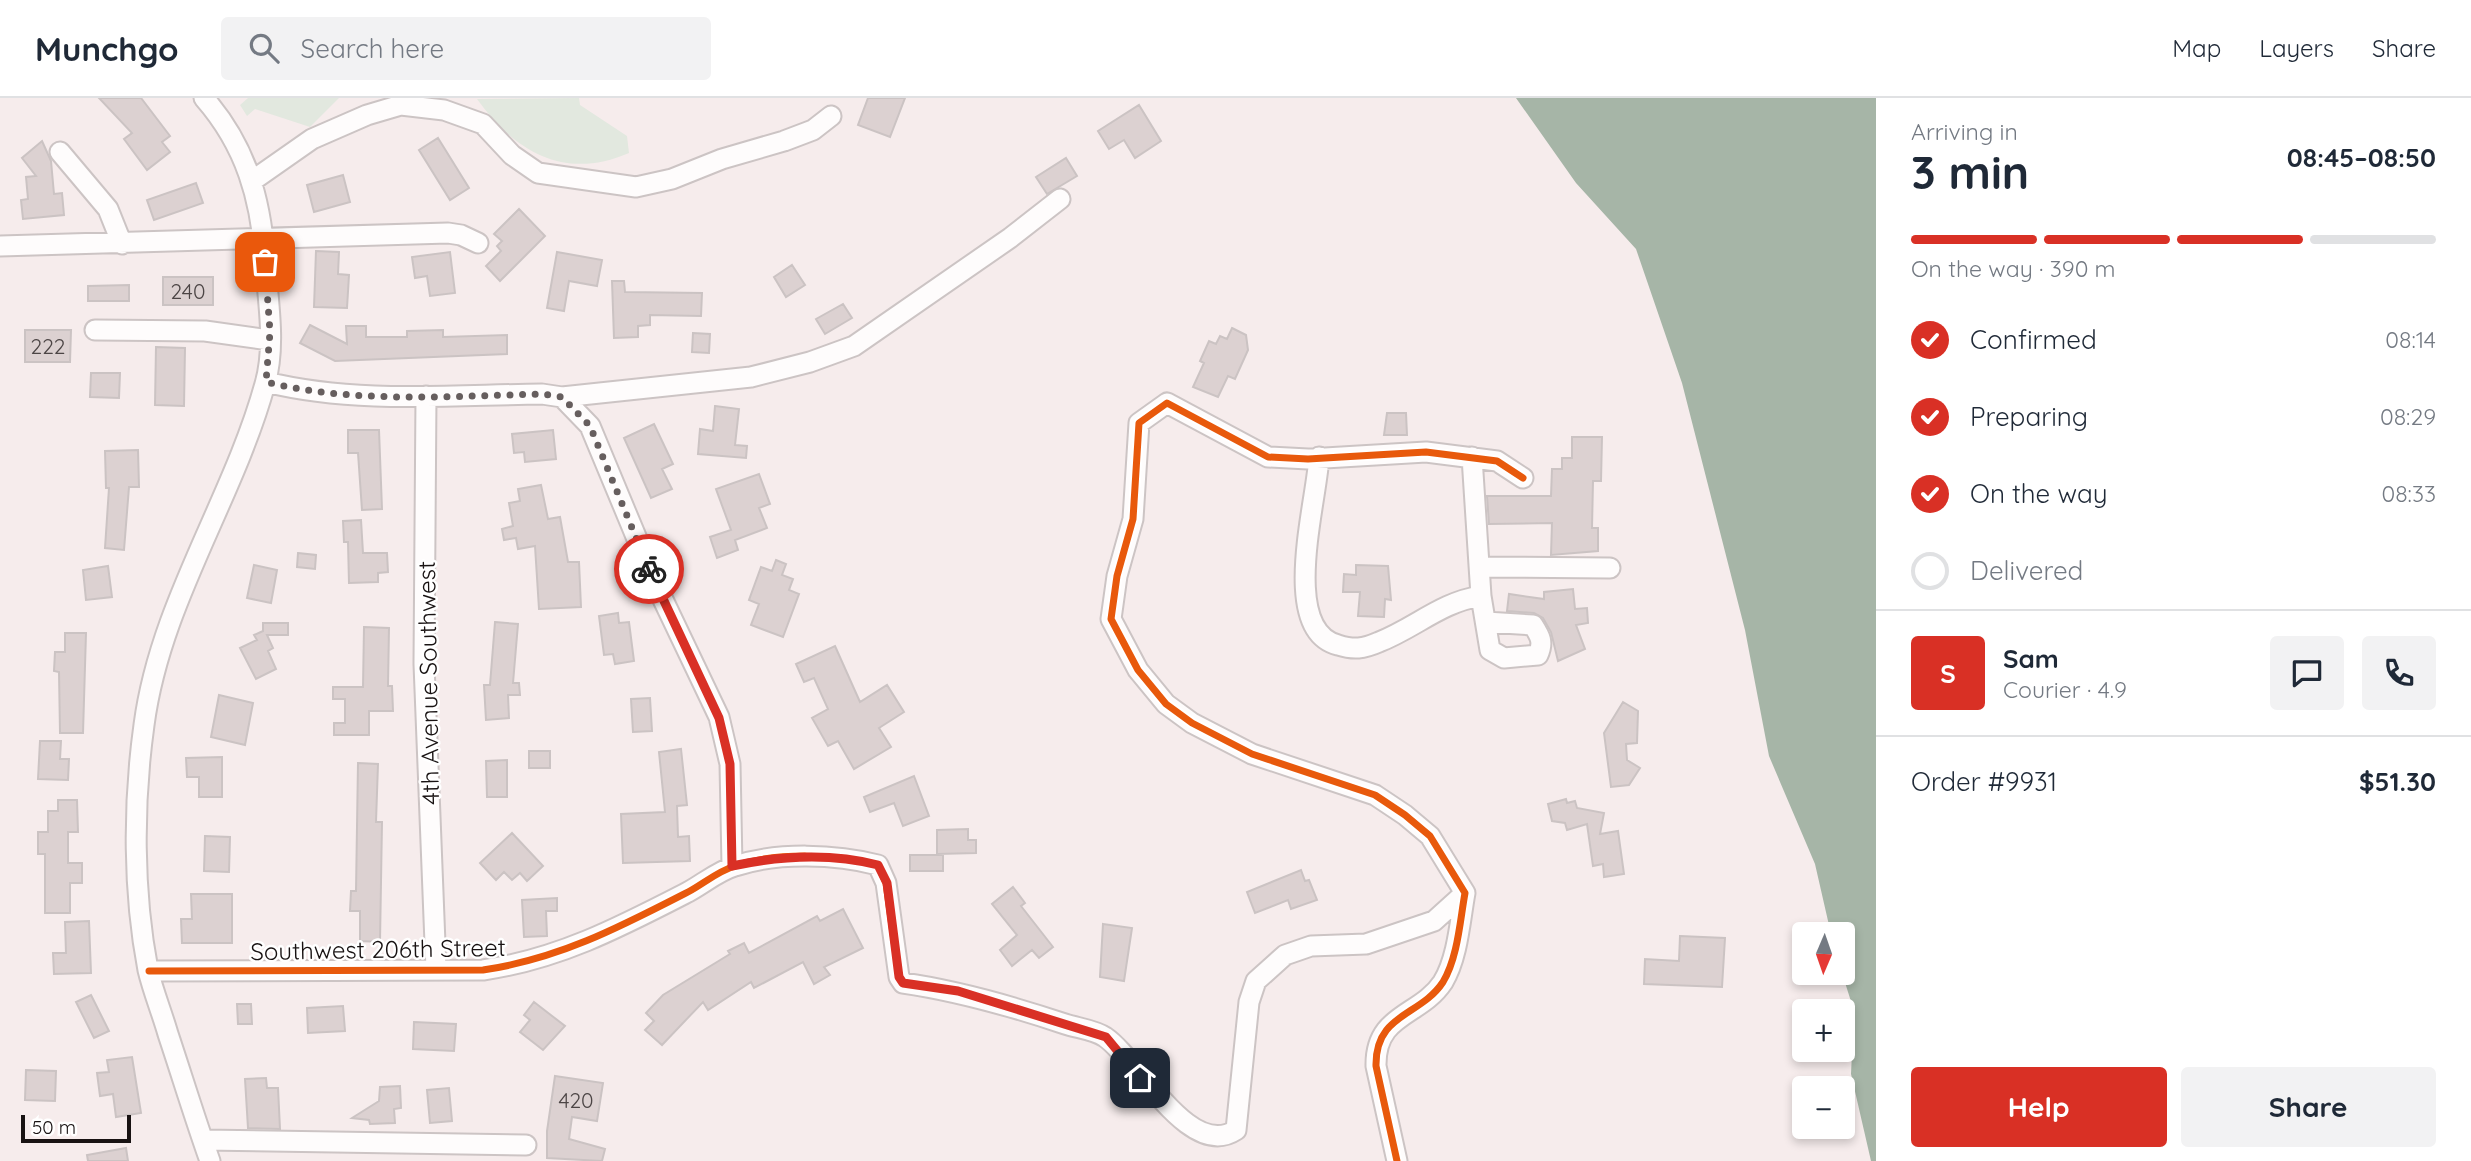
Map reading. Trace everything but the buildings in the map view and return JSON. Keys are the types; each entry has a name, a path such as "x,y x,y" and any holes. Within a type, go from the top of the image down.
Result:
{"street":[{"path":"204,98 237,142 252,181 264,239 269,340 266,382 176,607 155,667 144,724 138,791 138,866 149,971 210,1161"},
{"path":"252,181 312,139 367,115 401,105 444,110 482,124 512,155 538,173 636,187 672,179 722,159 794,137 813,130 831,116"},
{"path":"60,152 108,209 122,244"},
{"path":"266,382 308,392 355,397 542,394 562,397 751,377 810,362 854,346 1010,238 1060,199"},
{"path":"0,246 449,233 478,243"},
{"path":"95,330 205,331 269,340"},
{"name":"4th Avenue Southwest","path":"426,396 424,664 436,970"},
{"path":"562,397 590,426 657,587 719,718 730,764 732,866"},
{"path":"1396,1161 1376,1066 1379,1038 1445,979 1456,943 1465,893 1430,836 1375,795 1252,754 1192,723 1166,704 1138,670 1111,619 1117,576 1133,519 1139,423 1167,403 1268,457 1426,452 1497,461 1523,478"},
{"path":"1319,457 1306,538 1306,606 1316,634 1326,642 1358,650 1383,641 1440,608 1481,596"},
{"path":"1472,457 1481,596 1486,622"},
{"path":"1481,567 1609,568"},
{"name":"Southwest 206th Street","path":"149,971 483,970 515,965 568,950 690,891 732,866 761,860 856,859 878,865 887,883 899,977 903,983 958,991 1106,1037 1188,1128 1215,1141 1226,1139 1236,1130 1249,1002 1256,981 1285,955 1298,950 1311,946 1366,944 1434,921 1465,893"},
{"path":"203,1140 526,1145"}],"shaded area":[{"path":"248,98 339,98 310,127 255,109 247,116 240,105"},
{"path":"579,98 580,105 627,136 629,153 606,161 584,164 543,156 508,134 477,99"},
{"path":"1516,98 1876,98 1876,1161 1871,1161 1855,1091 1855,1076 1851,1074 1852,1062 1855,1062 1855,999 1850,999 1846,985 1855,985 1855,922 1828,922 1815,864 1769,756 1745,630 1682,383 1636,249 1576,183"}],"cycle path":[{"path":"1397,1161 1376,1066 1378,1049 1383,1035 1391,1025 1423,1002 1443,982 1455,950 1465,893 1430,836 1405,815 1375,795 1252,754 1192,723 1166,704 1138,670 1111,619 1117,576 1133,519 1139,423 1167,403 1268,457 1308,459 1426,452 1497,461 1523,478"},
{"path":"149,971 483,970 538,958 588,940 663,905 735,866 769,858 806,856 878,865 886,883 899,977"}],"way so far":[{"path":"265,262 270,332 266,382 308,392 355,397 542,394 562,397 578,410 590,426 649,569"}],"route":[{"path":"649,569 719,718 730,764 732,866 761,860 802,858 856,859 878,865 887,883 899,977 903,983 958,991 1106,1037 1140,1078"}]}
